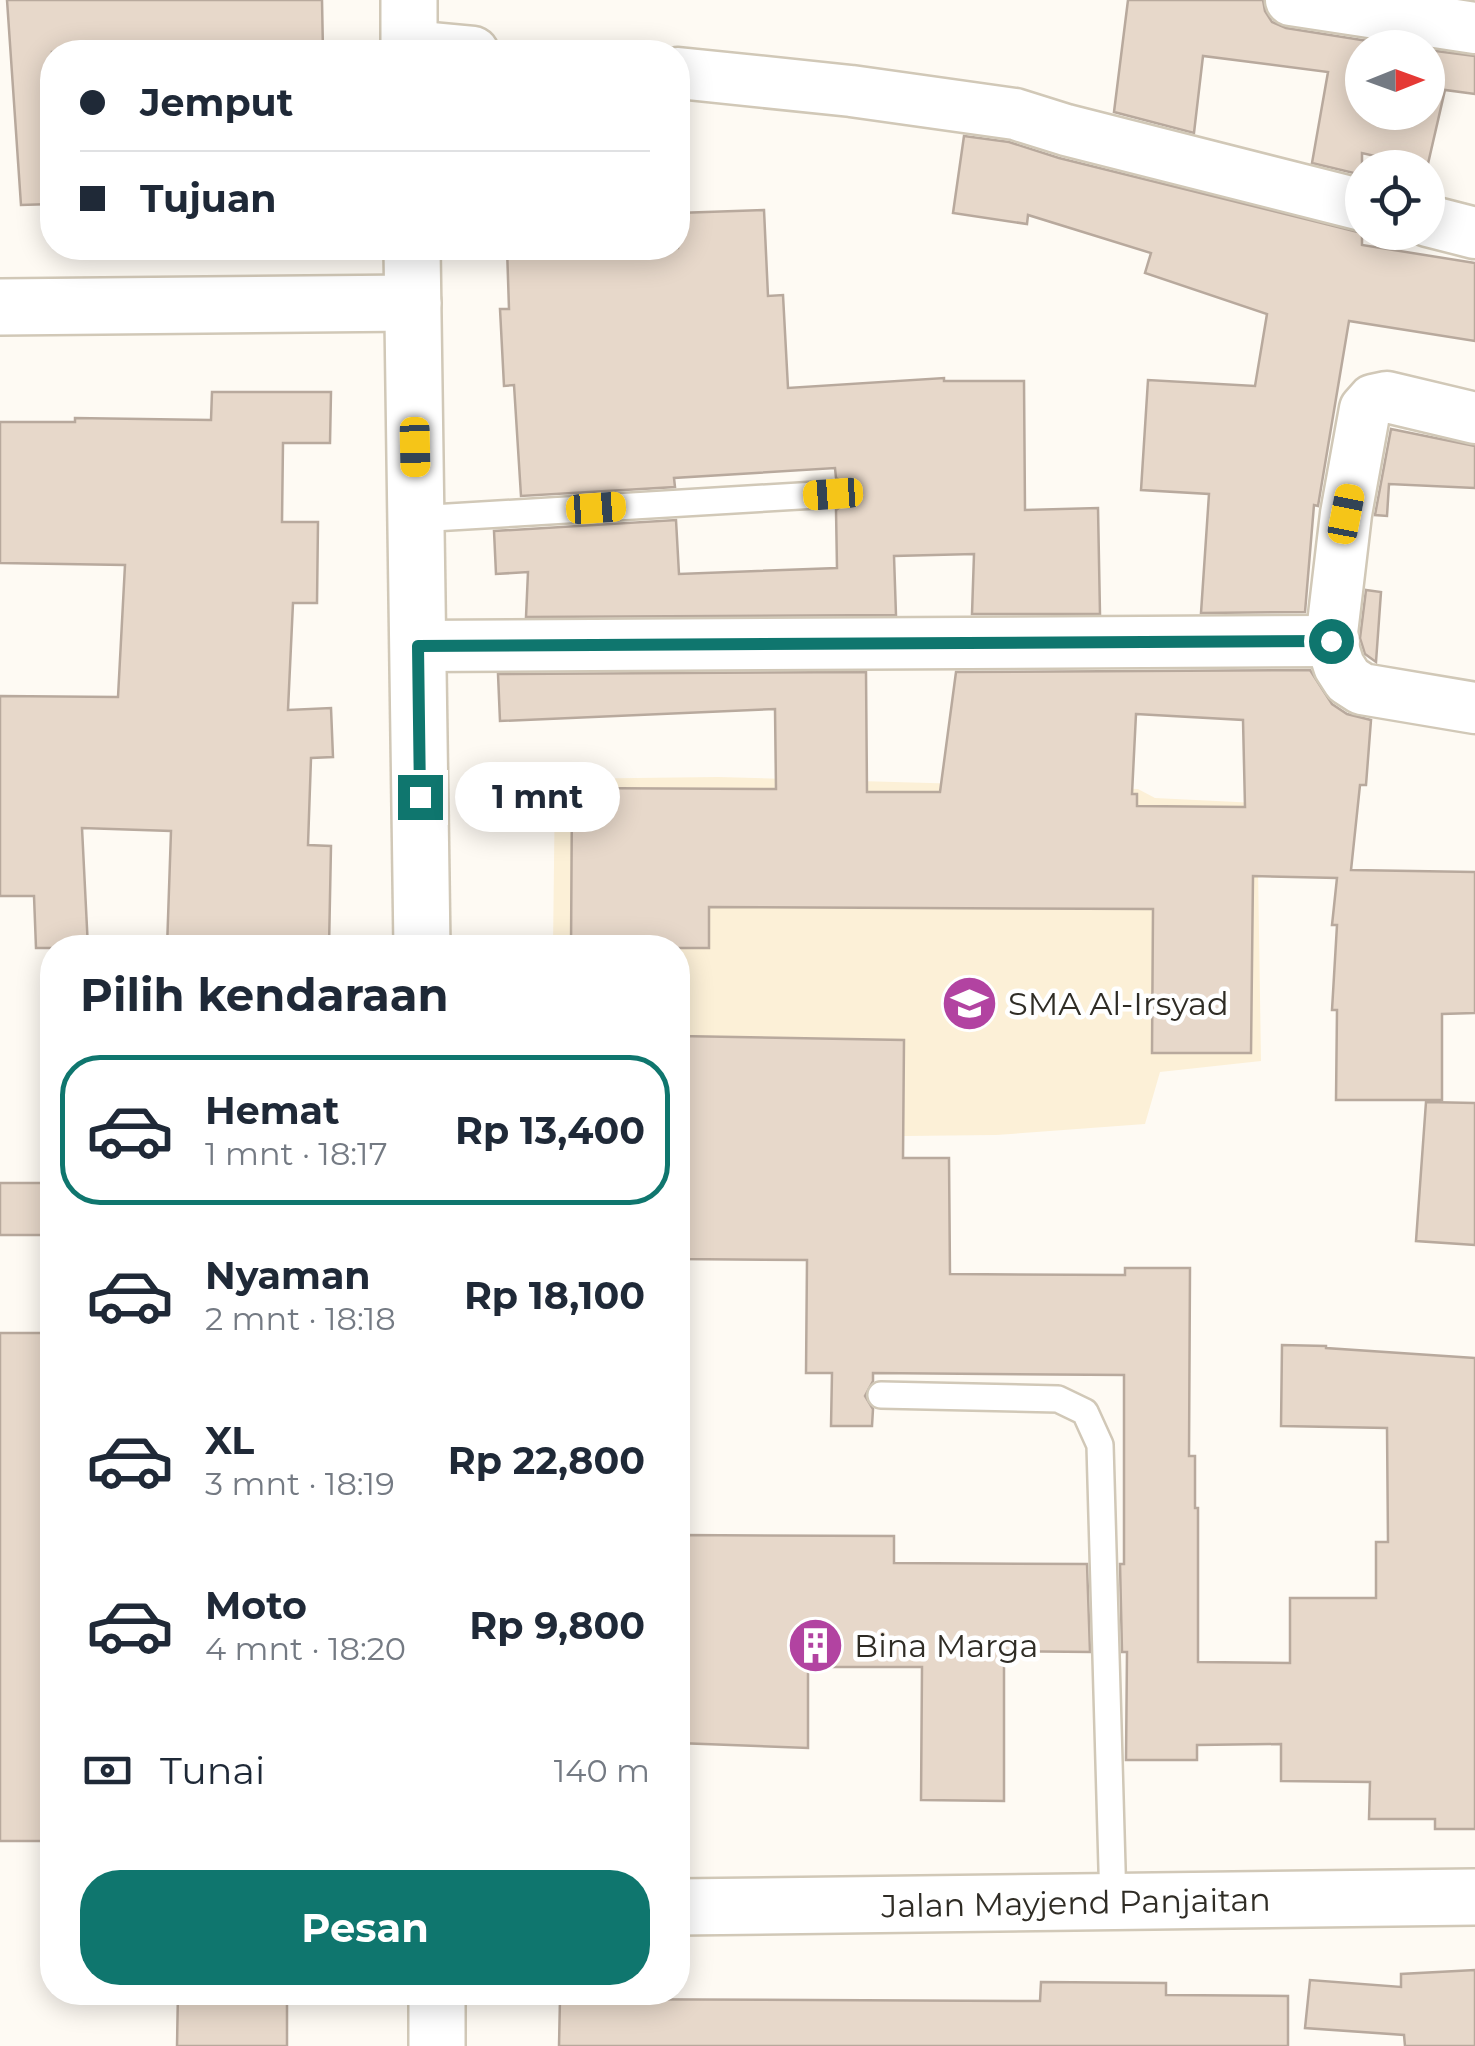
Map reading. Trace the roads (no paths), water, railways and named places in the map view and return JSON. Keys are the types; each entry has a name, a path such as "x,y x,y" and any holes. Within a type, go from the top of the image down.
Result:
{"main road":[{"path":"412,260 422,935"},
{"path":"0,306 413,303"},
{"name":"Jalan Mayjend Panjaitan","path":"690,1907 1475,1897"},
{"path":"436,2005 437,2046"}],"street":[{"path":"1291,0 1475,28"},
{"path":"690,75 851,91 1015,114 1345,201"},
{"path":"1445,225 1475,233"},
{"path":"1475,418 1386,397 1373,400 1365,410 1346,514 1331,641 1348,680 1362,689 1475,708"},
{"path":"418,646 1331,641"}],"lane":[{"path":"416,518 833,494"},
{"path":"881,1396 1058,1399 1086,1412 1100,1444 1114,1903"}],"place":[{"name":"SMA Al-Irsyad","path":"969,1004"},
{"name":"Bina Marga","path":"815,1646"}]}
